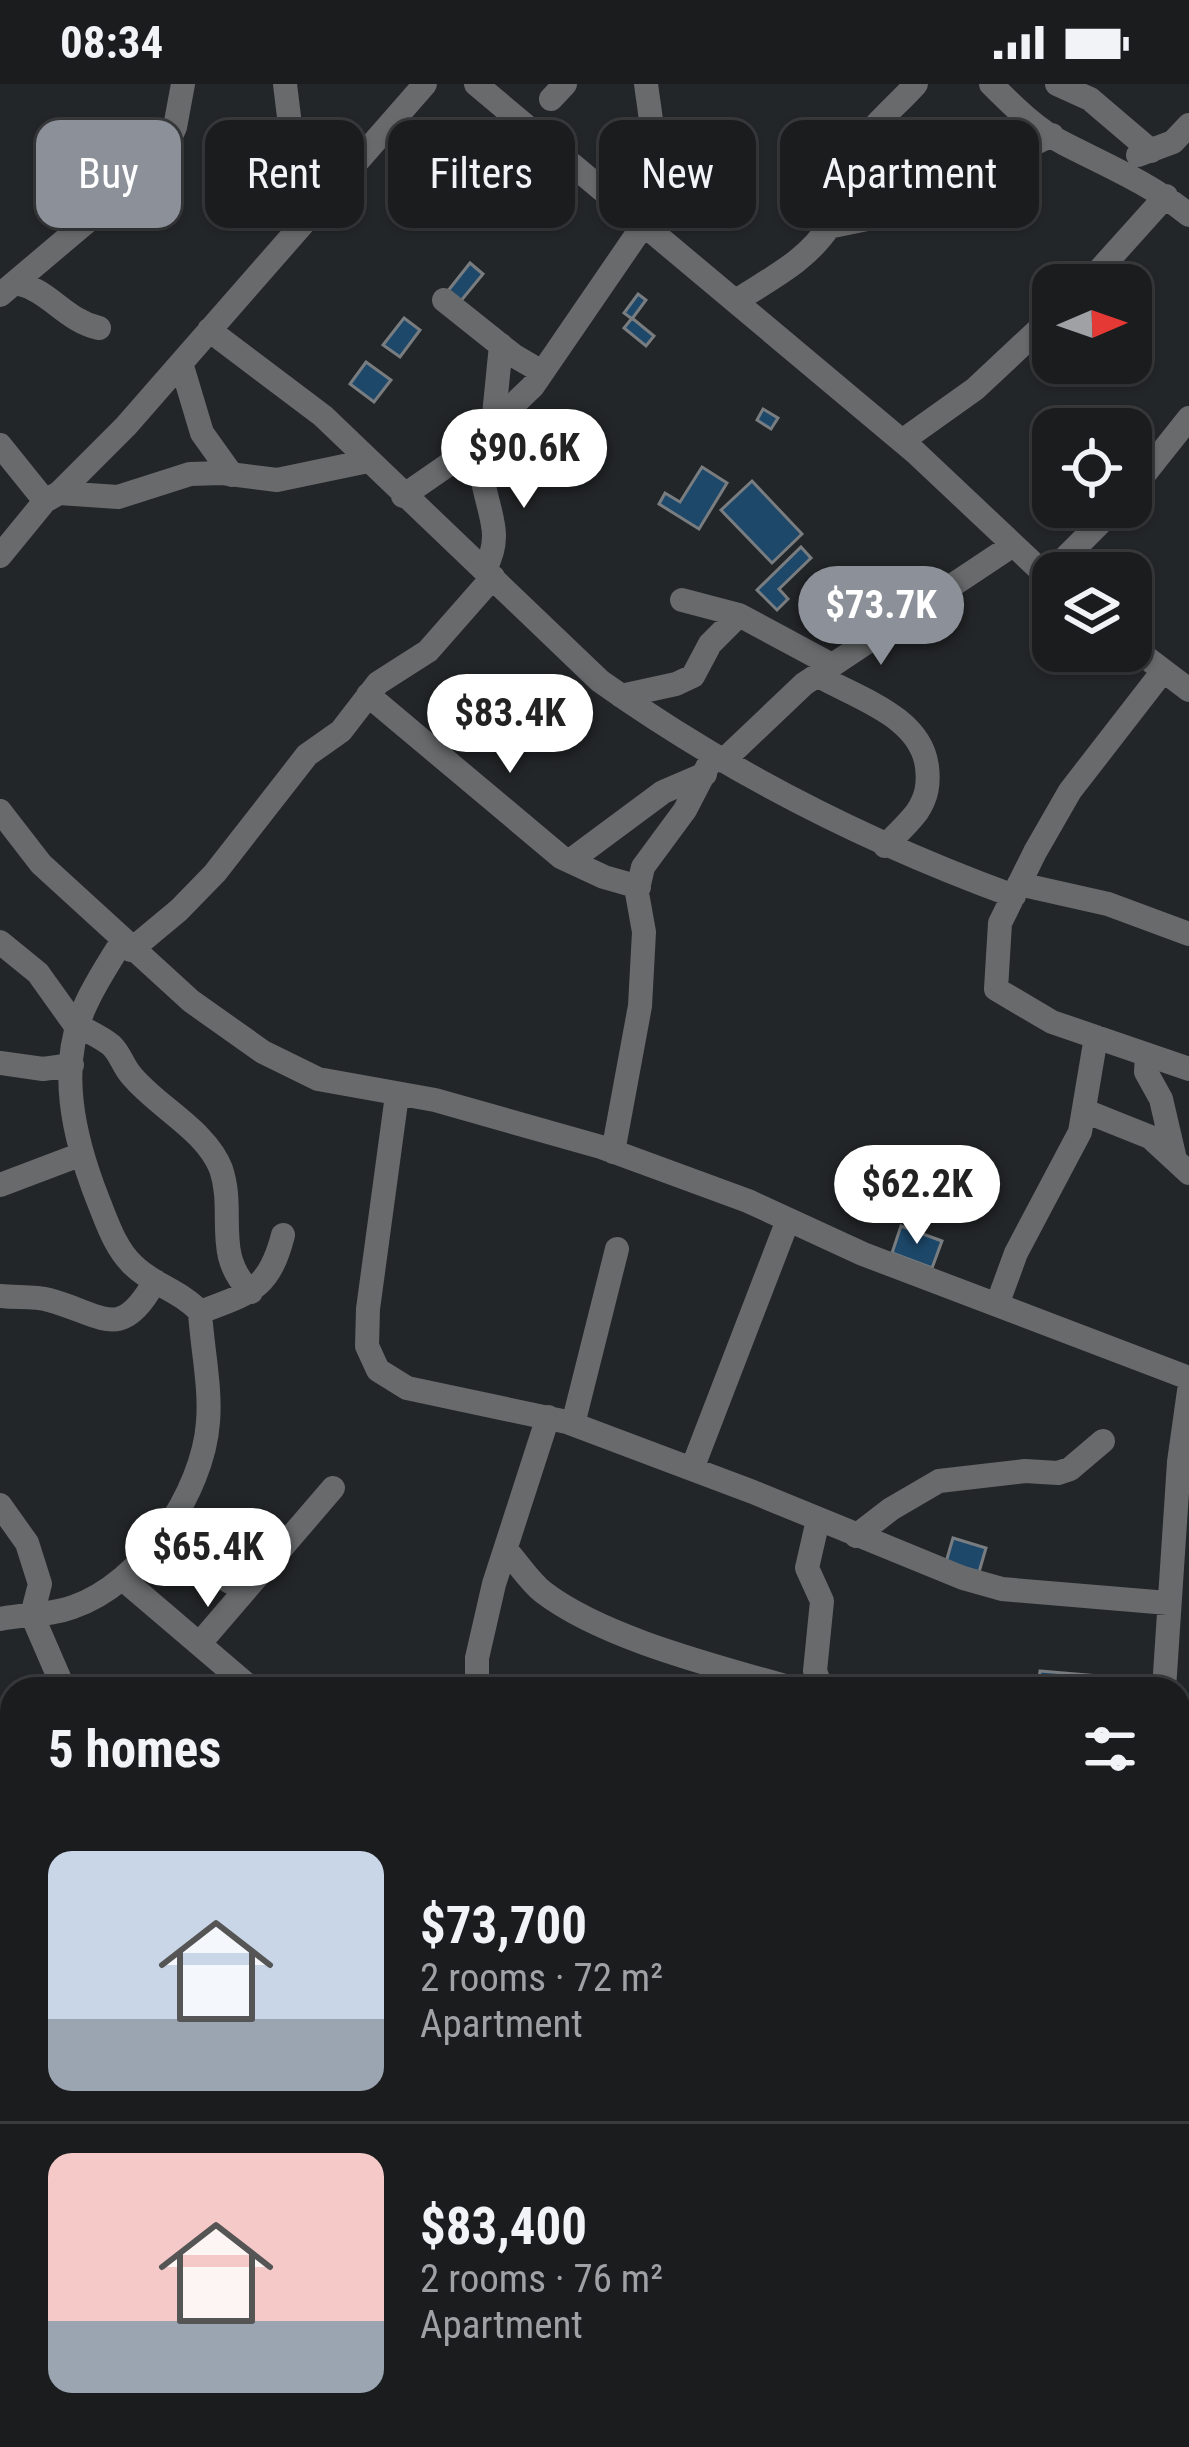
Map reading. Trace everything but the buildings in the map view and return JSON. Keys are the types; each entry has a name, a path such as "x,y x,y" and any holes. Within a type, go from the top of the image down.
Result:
{"street":[{"path":"8,289 161,159 175,127 183,84"},
{"path":"285,84 289,120"},
{"path":"364,153 425,84"},
{"path":"476,84 599,186"},
{"path":"646,84 649,120"},
{"path":"879,120 911,89 932,84"},
{"path":"991,84 1016,110 1052,135 1166,196 1189,215"},
{"path":"1058,84 1090,99 1151,151"},
{"path":"1107,162 1151,151 1186,132"},
{"path":"1039,141 1052,135"},
{"path":"1105,264 1166,196"},
{"path":"0,556 181,363 298,228"},
{"path":"403,496 458,458 542,372 641,228"},
{"path":"649,228 902,441 1032,562"},
{"path":"736,301 797,263 827,228"},
{"path":"8,289 44,292 70,317 99,328"},
{"path":"444,300 542,372"},
{"path":"209,330 293,390 600,681 714,764 885,846 1016,890 1108,904 1189,934"},
{"path":"902,441 975,389 1032,336"},
{"path":"0,1619 76,1606 133,1572 200,1466 208,1421 200,1312 130,1263 112,1234 82,1154 70,1094 84,1007 127,945 179,910 215,873 308,755 341,731 392,671 428,651 489,573 496,521 481,467 501,346"},
{"path":"181,363 202,433 232,475"},
{"path":"1152,472 1179,447 1189,418"},
{"path":"0,446 52,497 118,496 190,474 277,480 368,461"},
{"path":"1075,552 1097,528"},
{"path":"570,861 663,792 714,764 824,670 1013,544"},
{"path":"682,600 739,615 915,735 926,755 929,786 919,809 885,846"},
{"path":"621,696 676,685 693,676 710,644 739,615"},
{"path":"1152,663 1189,690"},
{"path":"1162,671 1070,791 1016,890 1000,923 996,989 1052,1022 1189,1069"},
{"path":"368,694 524,829 604,878 639,886"},
{"path":"613,1152 640,1006 643,867 714,764"},
{"path":"0,811 41,864 191,1001 262,1052 318,1079 435,1100 613,1152 748,1201 863,1254 1189,1378"},
{"path":"0,942 38,973 78,1027 115,1047 126,1070 212,1155 224,1188 230,1262 251,1292"},
{"path":"997,1305 1016,1253 1080,1132 1096,1037"},
{"path":"1147,1055 1147,1072 1180,1147"},
{"path":"0,1064 43,1069 72,1065"},
{"path":"397,1095 368,1309 367,1346 378,1370 407,1388 561,1420 962,1578 1002,1588 1168,1603"},
{"path":"1085,1111 1180,1147"},
{"path":"0,1185 82,1154"},
{"path":"692,1469 788,1220"},
{"path":"200,1312 251,1292 275,1267 283,1235"},
{"path":"477,1677 477,1658 506,1550 561,1420 617,1249"},
{"path":"0,1296 43,1298 88,1314 123,1319 136,1312 154,1281"},
{"path":"1165,1677 1179,1462 1189,1391"},
{"path":"856,1536 939,1481 1025,1471 1058,1473 1070,1469 1102,1441"},
{"path":"200,1642 333,1488"},
{"path":"0,1505 27,1543 34,1563 40,1584 32,1615 59,1677"},
{"path":"817,1677 822,1601 807,1568 818,1520"},
{"path":"156,1542 243,1589"},
{"path":"506,1550 542,1591 586,1617 654,1645 756,1677"},
{"path":"123,1579 238,1677"}]}
